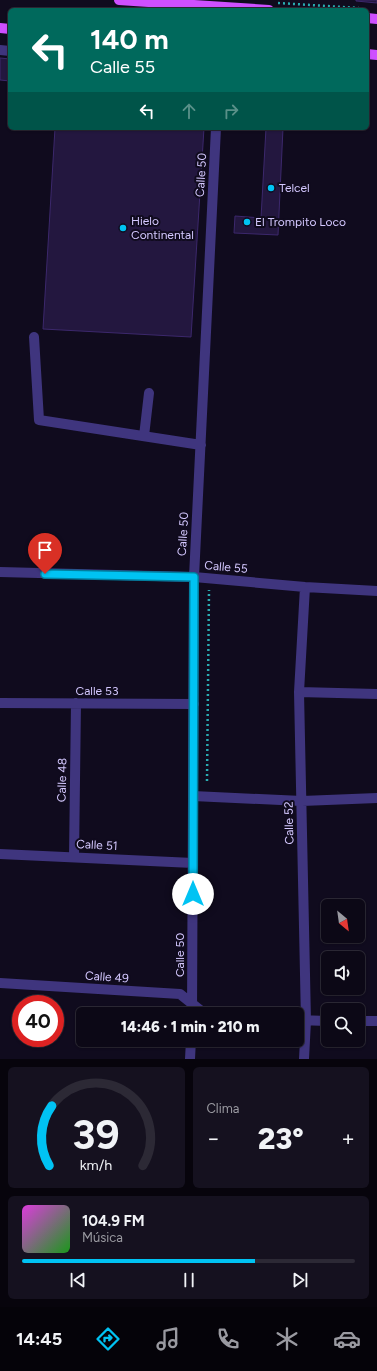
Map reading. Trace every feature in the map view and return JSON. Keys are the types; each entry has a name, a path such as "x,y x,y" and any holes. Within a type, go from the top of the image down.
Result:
{"main road":[{"path":"119,0 270,6"}],"street":[{"path":"153,2 169,8"},
{"name":"Calle 50","path":"192,1007 194,577 216,130"},
{"path":"34,337 39,420 201,445"},
{"path":"144,436 149,393"},
{"name":"Calle 55","path":"0,572 194,577 305,587 377,591"},
{"name":"Calle 52","path":"301,1007 302,801 299,692 305,587"},
{"path":"299,692 377,694"},
{"name":"Calle 53","path":"0,703 194,704"},
{"name":"Calle 48","path":"74,857 76,704"},
{"path":"193,796 302,801 377,798"},
{"name":"Calle 51","path":"0,854 193,863"},
{"name":"Calle 49","path":"0,983 180,994 190,1007"},
{"path":"304,1020 321,1021"},
{"path":"365,1021 377,1021"},
{"path":"190,1059 191,1047"},
{"name":"Calle 52","path":"303,1047 304,1059"}],"path":[{"path":"270,6 350,8"}],"building":[{"path":"377,0 377,3 356,1"},
{"path":"0,58 8,59 8,81 0,80"},
{"name":"Hielo Continental","path":"55,130 204,130 191,337 43,329"},
{"path":"266,130 283,130 278,235 234,233 235,216 261,218"}],"place":[{"name":"Telcel","path":"271,188"},
{"name":"El Trompito Loco","path":"247,222"},
{"name":"Hielo Continental","path":"123,228"}],"route":[{"path":"45,574 194,577 193,894"}]}
